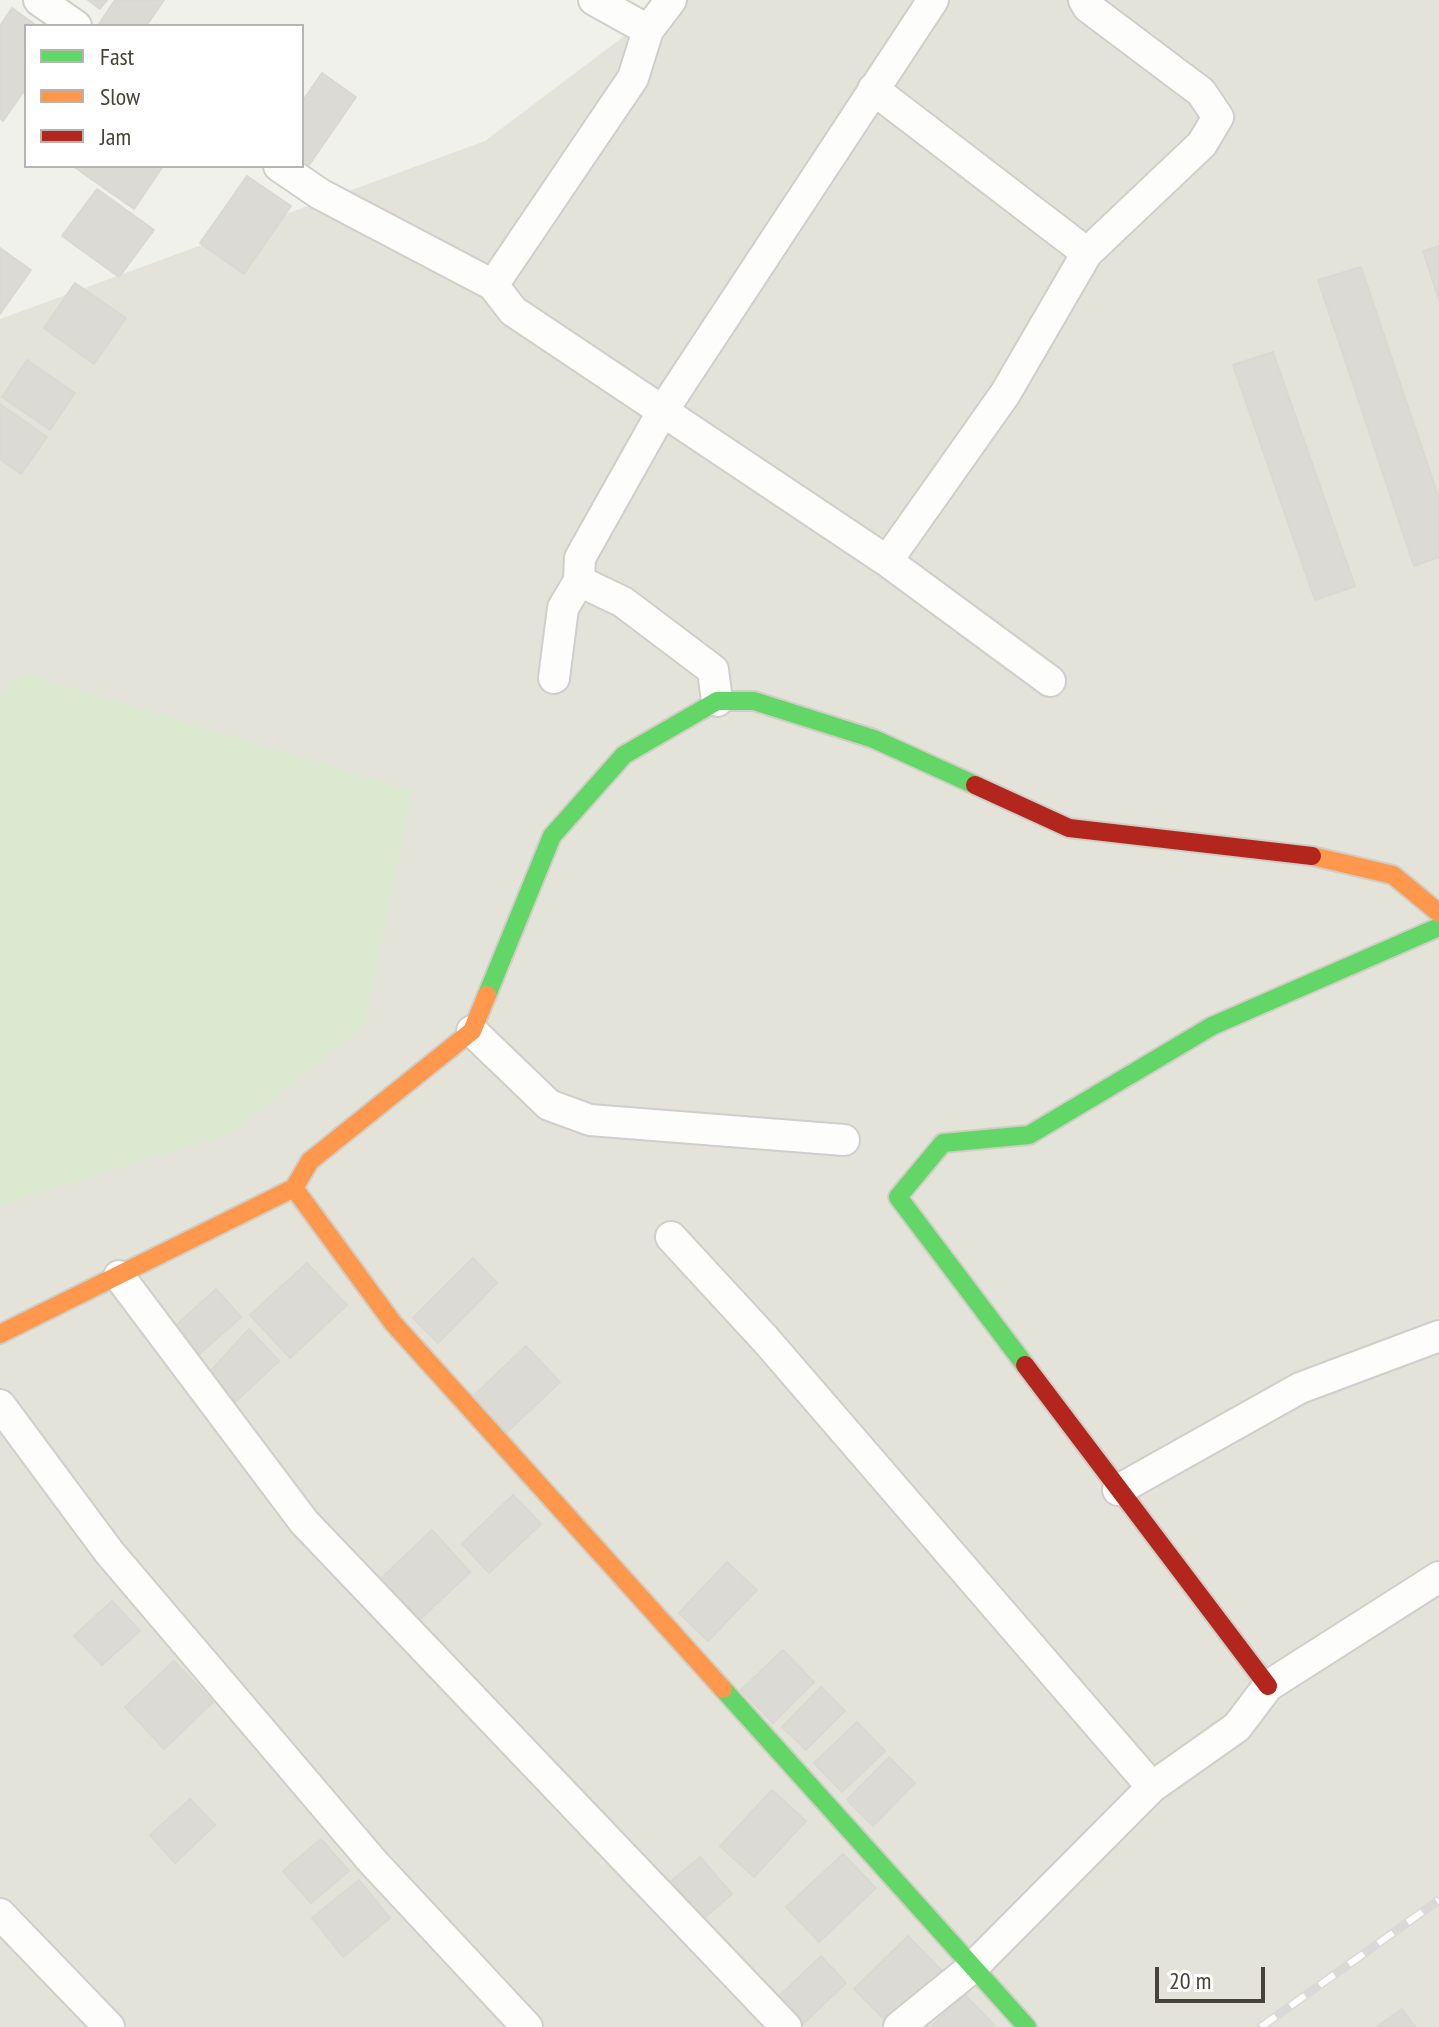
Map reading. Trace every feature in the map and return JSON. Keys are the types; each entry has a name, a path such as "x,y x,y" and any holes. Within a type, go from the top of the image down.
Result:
{"street":[{"path":"39,0 73,24"},
{"path":"594,0 648,30"},
{"path":"493,285 633,78 648,30 671,0"},
{"path":"554,678 563,608 579,581 580,558 662,412 933,0"},
{"path":"887,561 1005,394 1087,253 1202,144 1218,117 1201,92 1088,7 1084,0"},
{"path":"873,89 1087,253"},
{"path":"282,168 320,194 493,285 513,311 887,561 1050,681"},
{"path":"579,581 623,602 713,670 717,701"},
{"path":"0,1334 294,1188 310,1161 472,1031 552,836 624,755 717,701 754,701 874,739 1069,828 1308,855 1393,875 1439,913"},
{"path":"1268,1686 898,1197 943,1143 1029,1135 1212,1026 1439,927"},
{"path":"472,1031 549,1105 590,1120 844,1140"},
{"path":"294,1188 393,1323 1027,2027"},
{"path":"671,1237 766,1340 1152,1787"},
{"path":"119,1276 304,1522 786,2027"},
{"path":"1118,1490 1300,1388 1439,1336"},
{"path":"0,1405 119,1564 373,1862 527,2027"},
{"path":"899,2027 973,1967 1152,1787 1237,1727 1268,1686 1439,1577"},
{"path":"0,1914 109,2027"}],"shaded area":[{"path":"672,0 1439,0 1439,2027 0,2027 0,319 485,141"}],"green space":[{"path":"24,673 412,791 364,1025 231,1133 0,1205 0,693"}],"building":[{"path":"88,0 107,0 100,9"},
{"path":"115,0 164,0 147,24 99,24"},
{"path":"12,8 34,24 24,24 24,91 3,121 0,118 0,26"},
{"path":"322,73 356,97 309,165 304,161 304,99"},
{"path":"76,168 162,168 134,209"},
{"path":"247,176 291,206 244,274 200,243"},
{"path":"97,189 154,230 119,277 62,236"},
{"path":"1439,246 1439,300 1423,251"},
{"path":"0,248 31,270 0,314"},
{"path":"1361,267 1439,499 1439,557 1414,566 1318,280"},
{"path":"75,283 126,318 94,364 44,328"},
{"path":"1273,352 1355,586 1315,600 1233,365"},
{"path":"27,360 75,393 50,430 2,397"},
{"path":"0,404 47,437 21,474 0,459"},
{"path":"473,1258 497,1283 438,1343 413,1318"},
{"path":"307,1263 347,1305 290,1358 250,1315"},
{"path":"216,1289 241,1317 193,1360 168,1333"},
{"path":"249,1329 279,1361 230,1407 208,1374"},
{"path":"526,1346 560,1382 502,1437 468,1401"},
{"path":"513,1495 541,1524 489,1573 462,1544"},
{"path":"432,1530 470,1572 411,1628 372,1587"},
{"path":"727,1562 757,1590 708,1641 679,1613"},
{"path":"112,1601 140,1631 102,1665 74,1636"},
{"path":"783,1650 814,1682 773,1723 741,1690"},
{"path":"174,1661 213,1702 164,1749 125,1707"},
{"path":"821,1687 845,1711 806,1750 782,1727"},
{"path":"857,1722 885,1751 842,1792 814,1763"},
{"path":"889,1757 915,1783 873,1826 847,1800"},
{"path":"772,1790 806,1821 754,1877 720,1846"},
{"path":"190,1799 215,1825 175,1863 150,1835"},
{"path":"321,1839 349,1871 311,1903 283,1871"},
{"path":"843,1854 876,1888 819,1942 786,1907"},
{"path":"700,1857 732,1894 696,1925 663,1888"},
{"path":"359,1880 390,1918 343,1957 312,1918"},
{"path":"908,1936 942,1971 889,2024 854,1989"},
{"path":"821,1956 846,1983 801,2026 775,2000"},
{"path":"964,1994 996,2027 931,2027"},
{"path":"1402,2009 1415,2027 1376,2027"}],"railway":[{"path":"1261,2027 1439,1900"}],"traffic: fast":[{"path":"487,995 552,836 624,755 717,701 754,701 874,739 975,785"},
{"path":"1025,1365 898,1197 943,1143 1029,1135 1212,1026 1439,927"},
{"path":"723,1689 1027,2027"}],"traffic: slow":[{"path":"1312,856 1393,875 1439,913"},
{"path":"0,1334 294,1188 310,1161 472,1031 487,995"},
{"path":"294,1188 393,1323 723,1689"}],"traffic: jam":[{"path":"975,785 1069,828 1312,856"},
{"path":"1025,1365 1268,1686"}]}
